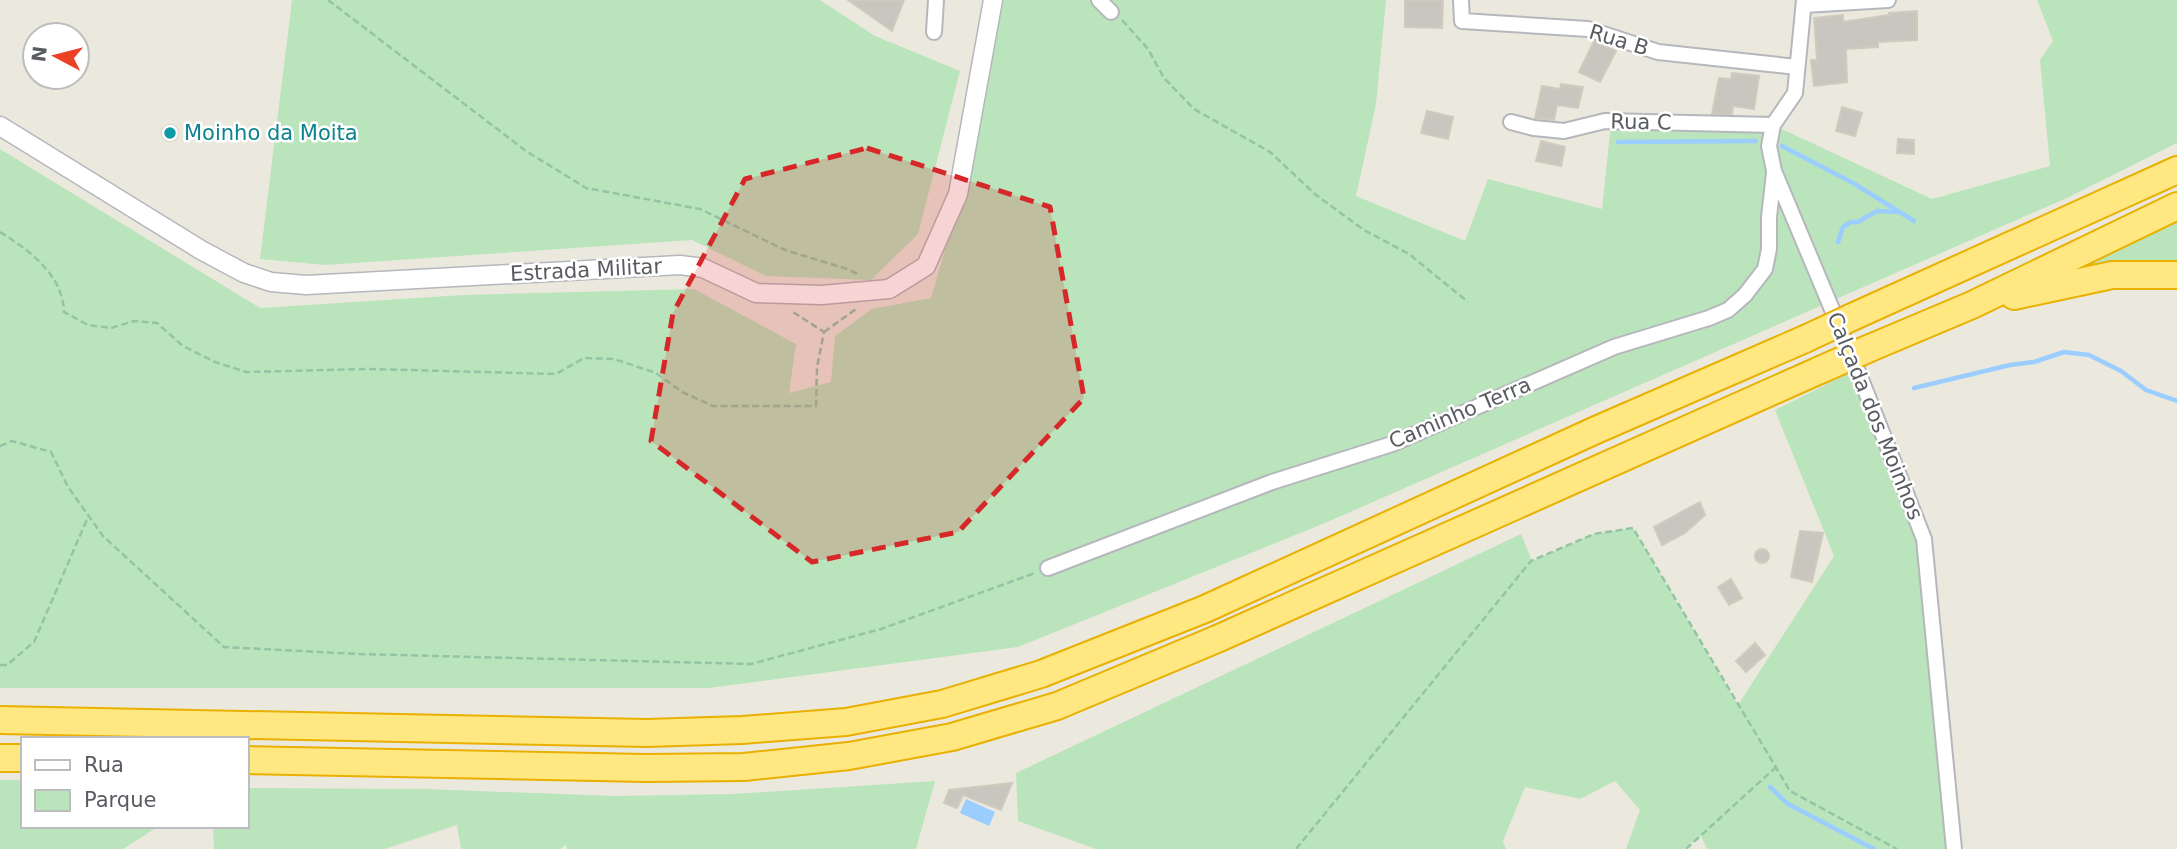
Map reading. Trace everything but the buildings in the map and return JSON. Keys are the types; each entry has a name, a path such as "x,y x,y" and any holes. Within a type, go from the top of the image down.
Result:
{"highway":[{"path":"0,720 647,733 742,730 846,722 943,704 1041,674 1205,609 2177,170"},
{"path":"248,760 646,768 744,767 849,756 952,737 1057,706 1205,645 1820,370 1972,305 2177,206"},
{"path":"1972,305 2112,275 2177,275"},
{"path":"0,758 21,758"}],"street":[{"path":"933,32 936,0"},
{"name":"Estrada Militar","path":"0,126 201,250 244,273 271,282 306,285 680,265 703,268 757,293 822,295 889,289 926,266 958,194 993,0"},
{"path":"1099,0 1111,12"},
{"name":"Rua B","path":"1461,0 1462,21 1588,29 1658,52 1797,67"},
{"path":"1773,125 1795,93 1804,3 1888,0"},
{"name":"Rua C","path":"1511,122 1564,131 1605,121 1773,125"},
{"name":"Calçada dos Moinhos","path":"1773,125 1769,146 1774,171 1857,369 1924,540 1954,849"},
{"name":"Caminho Terra","path":"1048,568 1272,482 1392,444 1614,347 1728,310 1745,295 1765,269 1769,249 1774,171"}],"path":[{"path":"328,0 526,151 586,188 700,209 785,250 847,269 889,289"},
{"path":"1111,12 1149,49 1164,78 1194,109 1270,152 1316,195 1364,230 1409,254 1468,302"},
{"path":"0,232 27,249 48,273 63,297 64,312 88,324 111,328 134,321 157,323 183,346 215,362 246,372 369,369 556,374 584,358 614,359 656,373 682,392 713,406 816,406 817,367 824,332 793,311 785,294"},
{"path":"0,446 12,441 51,452 68,487 103,536 224,647 358,654 751,664 881,629 1048,568"},
{"path":"0,665 7,665 34,642 89,516"},
{"path":"1296,849 1531,561 1594,534 1633,528 1790,791 1897,849"},
{"path":"1686,849 1775,768"}],"highlighted area":[{"path":"867,148 1050,207 1084,398 958,532 812,562 651,441 673,313 745,179"}],"green space":[{"path":"292,0 820,0 875,36 960,71 918,234 871,280 766,276 692,240 325,265 260,259"},
{"path":"1003,0 1093,0 1111,11 1110,0 1386,0 1376,104 1356,196 1465,241 1488,179 1602,209 1612,114 1773,125 1932,199 2050,166 2040,60 2053,41 2037,0 2177,0 2177,143 2069,197 1325,523 1018,647 709,688 0,688 0,149 260,308 463,295 694,289 796,344 789,393 831,382 835,336 872,309 931,298 980,129"},
{"path":"2177,221 2177,260 2071,267"},
{"path":"1857,369 1924,539 1959,849 1707,849 1701,836 1683,849 1626,849 1640,810 1615,781 1580,799 1525,787 1503,841 1506,849 1096,849 1018,821 1016,773 1521,534 1532,561 1594,534 1633,528 1738,705 1834,556 1775,410"},
{"path":"0,780 21,780 21,828 156,828 123,849 0,849"},
{"path":"935,781 916,849 567,849 566,845 560,849 461,849 457,825 385,849 214,849 213,828 248,828 248,788 426,789 614,796 734,794"}],"water":[{"path":"966,799 995,812 989,826 960,813"}],"waterway":[{"path":"1618,142 1756,141"},
{"path":"1782,146 1853,183 1914,221"},
{"path":"1838,242 1843,227 1851,222 1858,222 1877,211 1900,212"},
{"path":"1914,388 2010,365 2034,362 2064,352 2089,355 2121,371 2146,390 2177,401"},
{"path":"1770,787 1788,804 1874,849"}],"place":[{"name":"Moinho da Moita","path":"170,133"}]}
